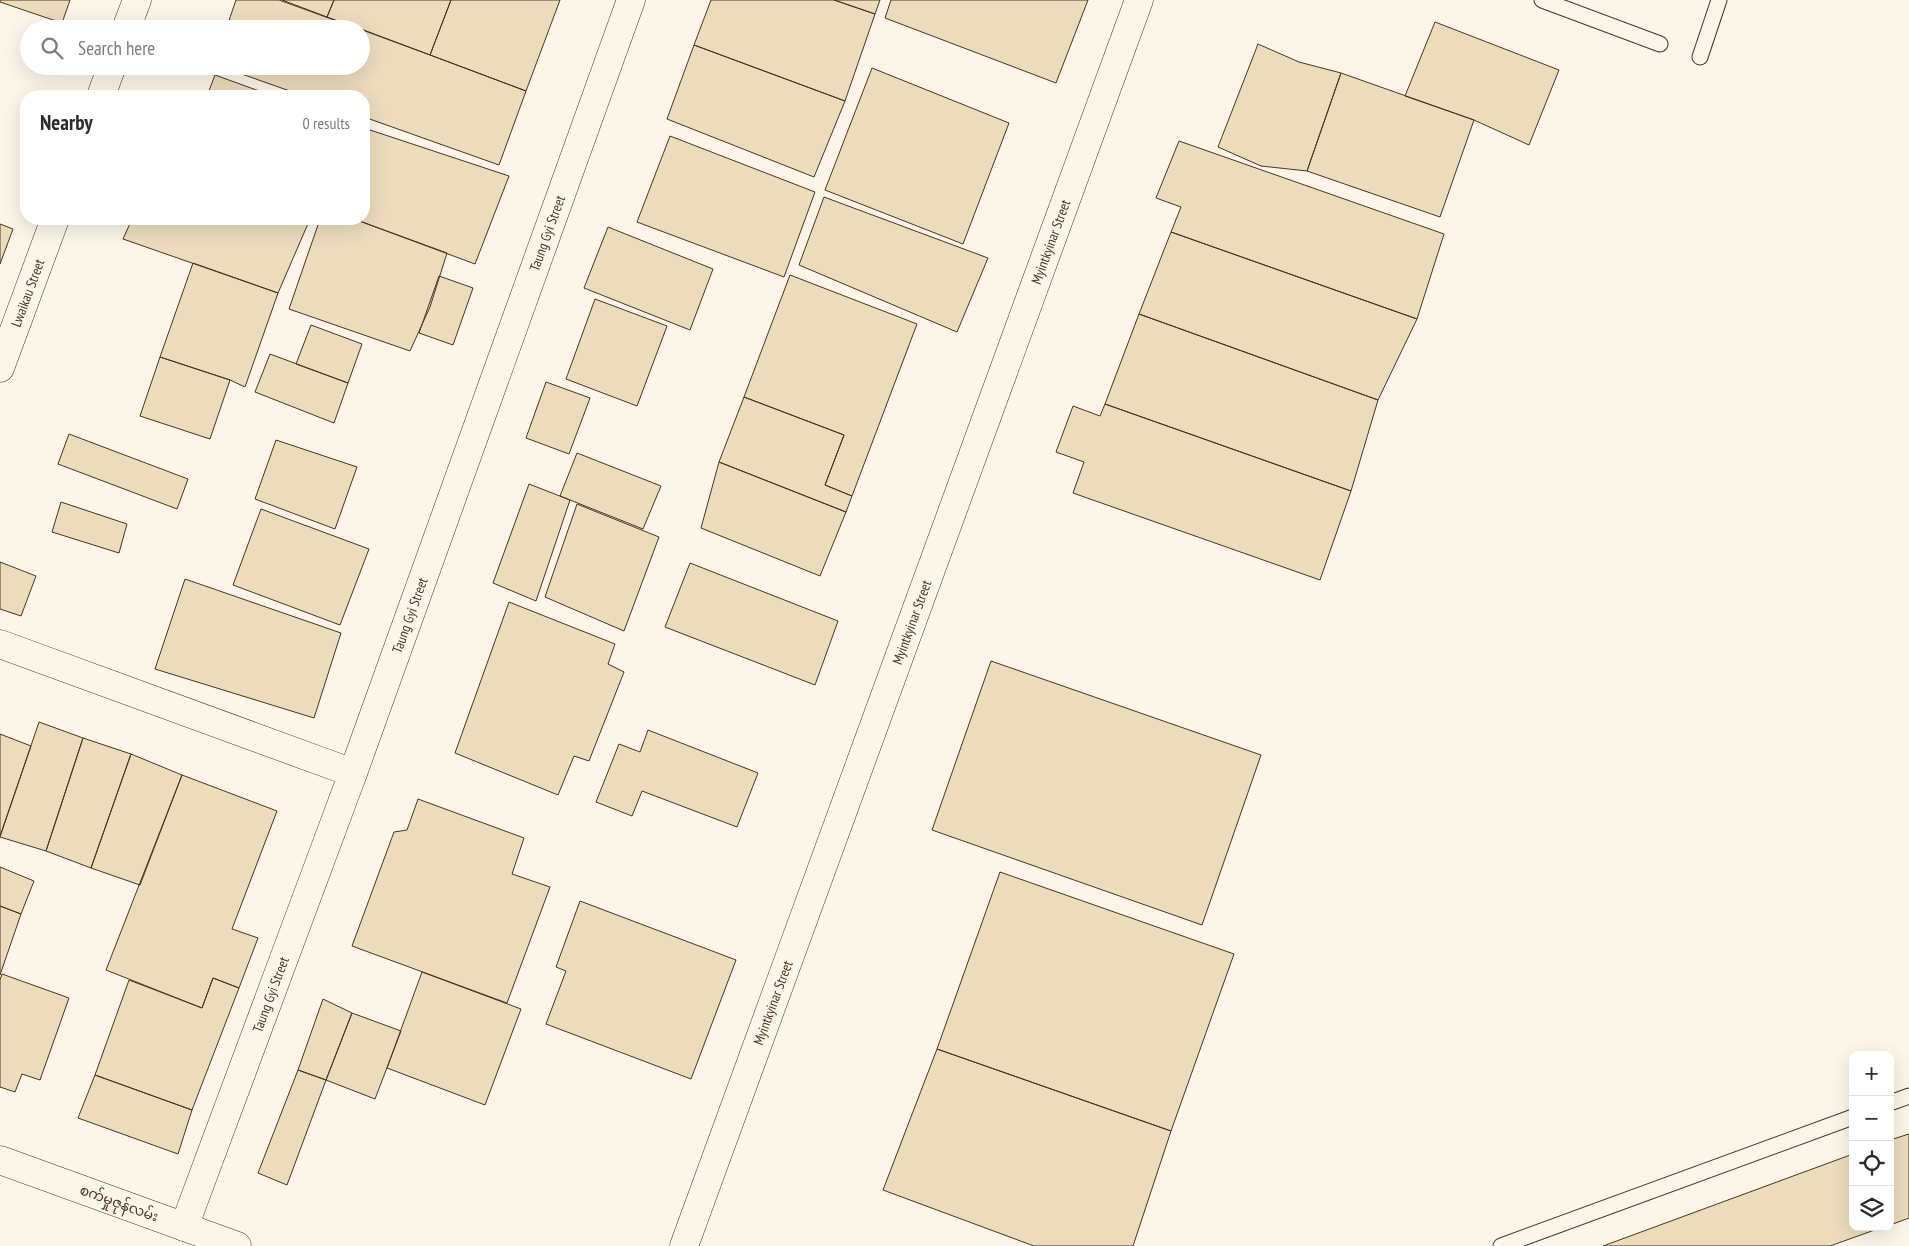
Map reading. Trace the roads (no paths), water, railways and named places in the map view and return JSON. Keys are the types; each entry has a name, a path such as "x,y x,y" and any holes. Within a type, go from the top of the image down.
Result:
{"street":[{"path":"129,20 137,0"},
{"name":"Taung Gyi Street","path":"184,1227 353,773 631,0"},
{"name":"Myintkyinar Street","path":"684,1246 1139,0"},
{"path":"103,90 109,75"},
{"name":"Lwaikau Street","path":"0,368 54,225"},
{"path":"0,644 353,773"},
{"name":"စက်မှုဇုန်လမ်း","path":"0,1160 237,1246"}],"lane":[{"path":"1542,0 1660,44"},
{"path":"1700,57 1719,0"},
{"path":"1894,1102 1909,1096"},
{"path":"1501,1246 1849,1118"}]}
